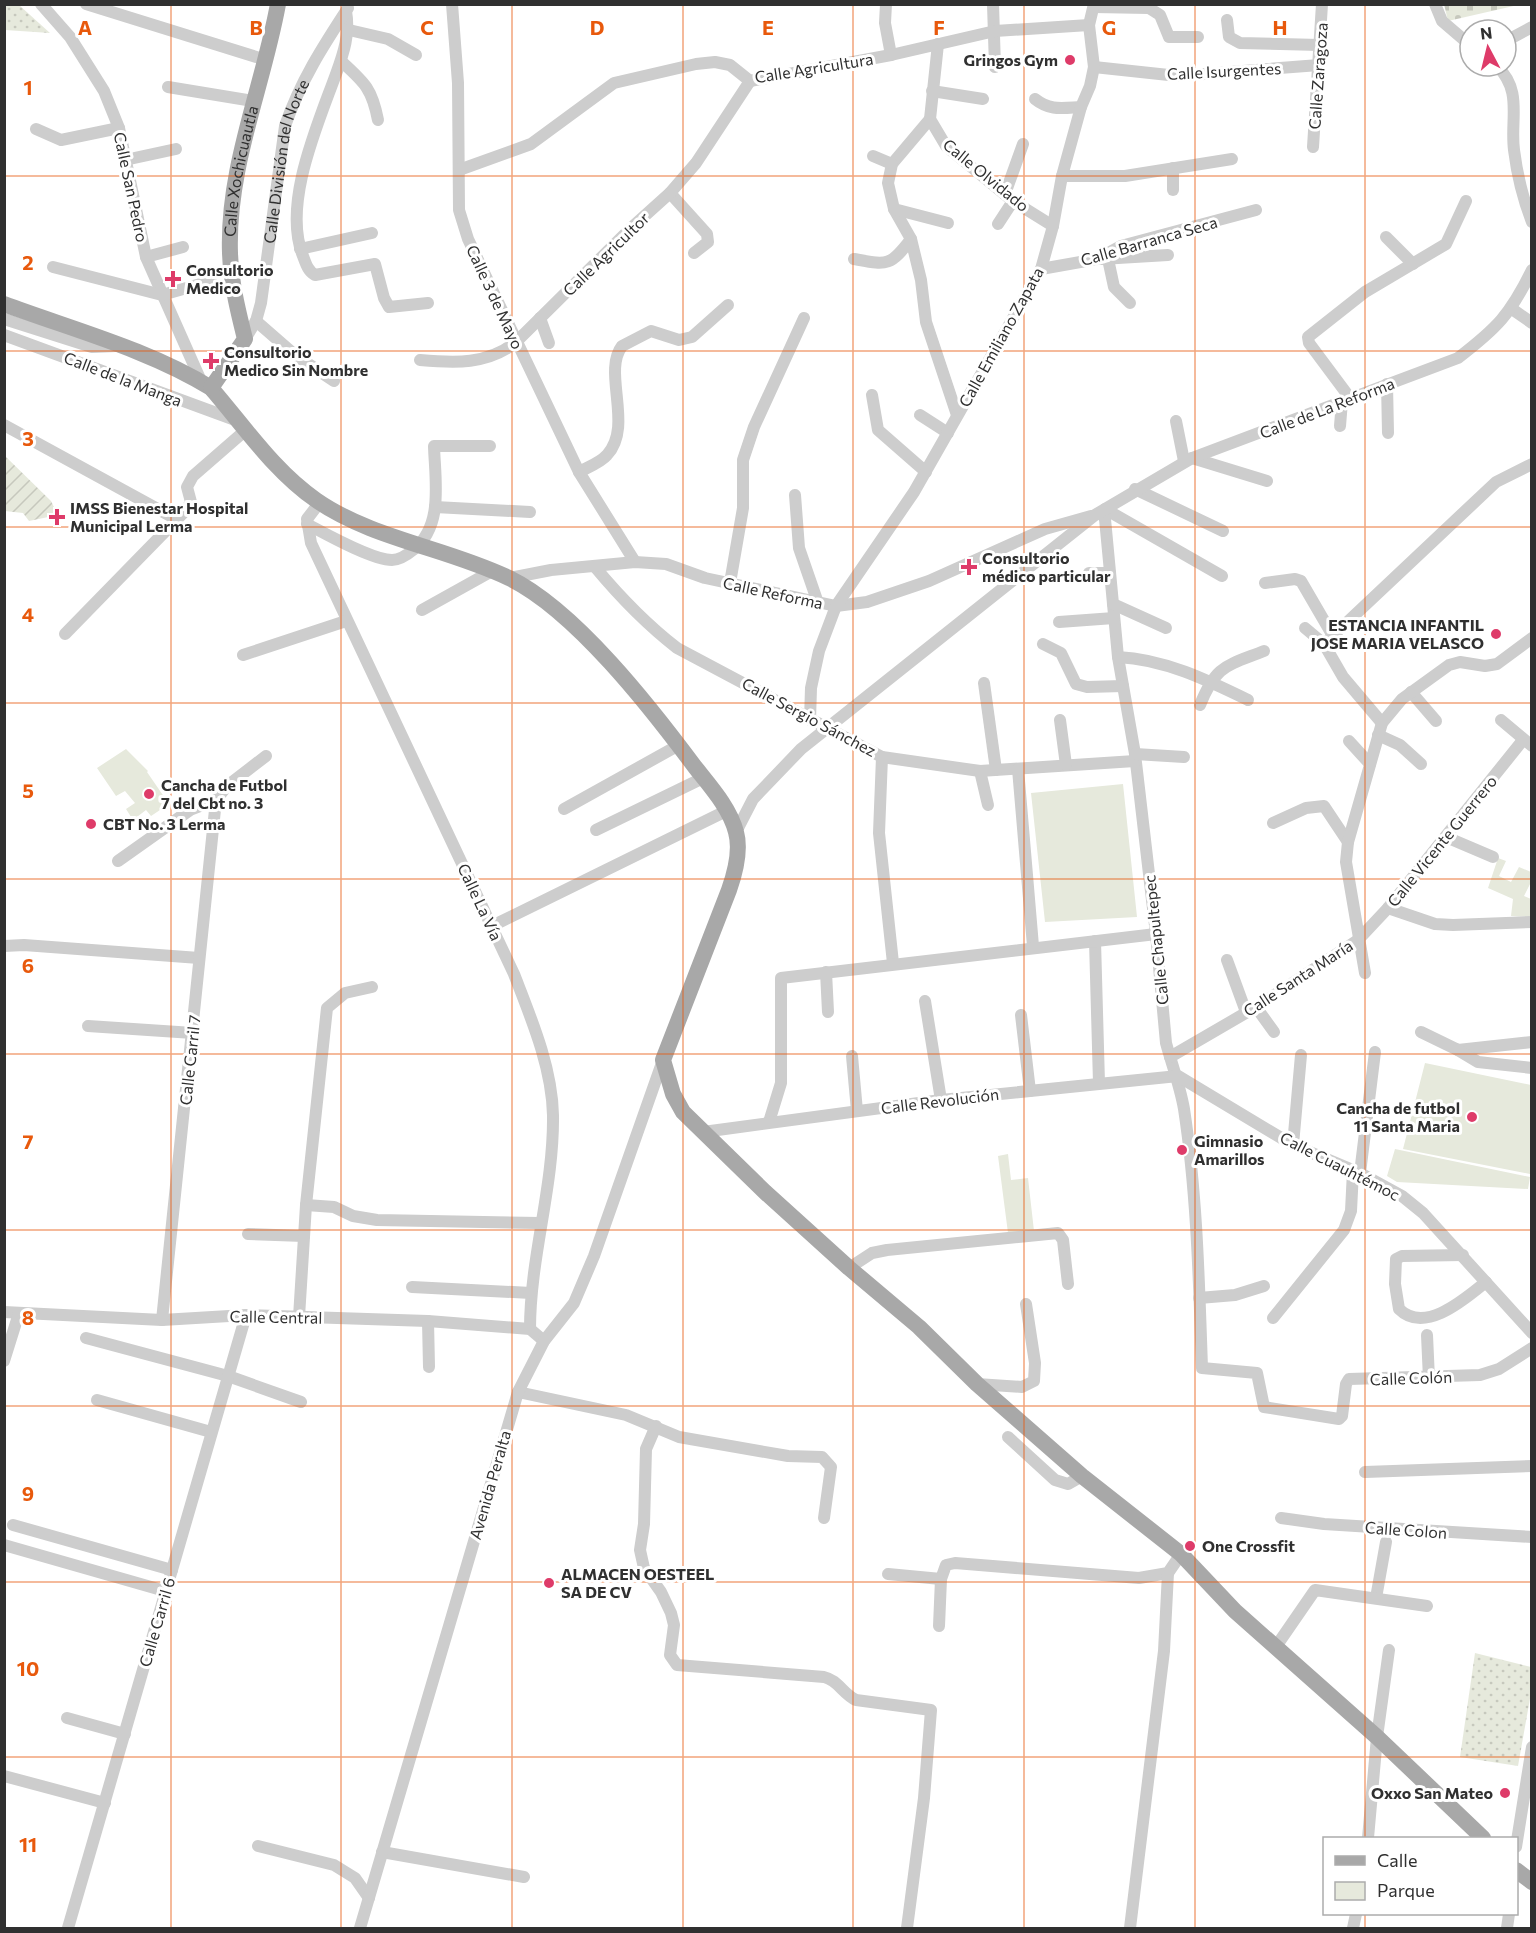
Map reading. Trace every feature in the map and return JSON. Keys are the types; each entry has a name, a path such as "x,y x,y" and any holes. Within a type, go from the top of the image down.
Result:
{"main road":[{"name":"Calle Xochicuautla","path":"245,339 234,294 230,252 240,156 252,101 266,60 278,4"},
{"path":"4,304 118,346 206,385 289,479 320,502 351,519 510,578 550,606 592,645 679,745 726,811 736,832 736,857 729,890 663,1060 678,1105 703,1132 849,1268 919,1327 977,1384 1082,1476 1181,1554 1235,1611 1377,1737 1481,1837"},
{"name":"Calle División del Norte","path":"206,385 245,339"},
{"path":"1518,1872 1532,1882"}],"street":[{"path":"86,4 266,60"},
{"name":"Calle 3 de Mayo","path":"452,4 458,75 459,210 468,239 579,472 635,562"},
{"path":"886,4 885,23 891,55"},
{"path":"993,4 995,68"},
{"name":"Calle Zaragoza","path":"1313,147 1322,4"},
{"path":"1435,4 1446,26 1458,36"},
{"name":"Calle San Pedro","path":"42,5 70,37 91,67 119,129 146,257 206,385"},
{"path":"1094,6 1149,8 1160,15 1169,37 1198,37"},
{"name":"Calle Emiliano Zapata","path":"810,720 812,688 819,651 836,606 926,472 1041,269 1053,226 1062,176 1094,67 1089,25 1094,6"},
{"path":"348,8 349,30 342,62 307,157 296,211 300,249 308,268 315,275 375,264 388,307 428,303"},
{"name":"Calle División del Norte","path":"245,339 256,321 261,303 285,126 293,101 312,62 348,8"},
{"path":"1227,20 1229,38 1240,43 1320,45"},
{"name":"Calle Agricultura","path":"459,170 531,144 614,83 696,64 715,62 730,65 750,81 891,55 994,31 1089,25"},
{"path":"1518,34 1532,27"},
{"path":"349,30 388,39 416,55"},
{"path":"938,44 930,119 892,164 888,183 894,208 911,239 921,280 926,322 957,415"},
{"path":"342,62 367,84 373,96 378,120"},
{"name":"Calle Isurgentes","path":"1094,67 1178,76 1318,65"},
{"path":"1506,78 1512,87 1515,99 1513,147 1520,186 1532,222"},
{"name":"Calle Agricultor","path":"420,360 474,361 496,355 516,342 630,229 670,193 696,163 750,81"},
{"path":"168,87 252,101"},
{"path":"932,91 983,99"},
{"path":"1035,99 1046,107 1055,109 1081,107"},
{"name":"Calle Olvidado","path":"930,119 946,146 1009,197 1053,226"},
{"path":"36,129 61,140 119,129"},
{"path":"998,224 1009,197 1023,144"},
{"path":"125,160 176,149"},
{"path":"873,156 892,164"},
{"path":"1062,176 1125,176 1232,159"},
{"path":"1173,168 1173,190"},
{"path":"670,193 707,234 708,242 693,253"},
{"path":"1340,426 1346,400 1309,344 1308,337 1365,292 1450,240 1466,201"},
{"path":"894,208 948,223"},
{"name":"Calle Barranca Seca","path":"1041,269 1103,259 1121,246 1256,210"},
{"path":"300,249 372,233"},
{"path":"1386,237 1413,264"},
{"path":"854,258 880,264 896,259 911,239"},
{"path":"146,257 183,247"},
{"path":"1130,303 1114,287 1103,259 1168,255"},
{"path":"53,267 162,295 211,281"},
{"name":"Calle de La Reforma","path":"1100,512 1135,489 1188,460 1458,358 1490,333 1512,309 1532,270"},
{"path":"579,472 599,461 612,447 619,412 615,363 622,346 651,331 679,340 692,337 728,305"},
{"path":"1512,309 1532,323"},
{"path":"540,318 549,343"},
{"path":"730,583 743,508 743,460 754,427 804,318"},
{"path":"4,319 92,347 118,346"},
{"path":"256,321 295,355 334,381"},
{"name":"Calle de la Manga","path":"4,335 244,426"},
{"path":"1387,384 1388,433"},
{"path":"872,395 878,430 926,472"},
{"path":"920,416 948,433"},
{"path":"1176,421 1188,460 1267,481"},
{"path":"4,425 176,519"},
{"path":"64,634 187,509 191,502 187,487 193,476 244,426"},
{"path":"320,502 307,519 307,524 391,560 406,555 420,545 432,524 435,507 434,446 490,446"},
{"path":"1328,640 1496,482 1532,464"},
{"path":"1135,489 1223,531"},
{"path":"795,495 799,548 818,603"},
{"path":"435,507 530,512"},
{"path":"736,832 753,799 766,783 826,727 1100,512 1222,576"},
{"name":"Calle Reforma","path":"510,578 551,570 635,562 666,564 705,578 836,606 867,602 898,591 1045,529 1100,512"},
{"name":"Calle Chapultepec","path":"1100,512 1105,519 1118,657 1135,757 1156,934 1166,1043 1178,1076 1184,1109 1196,1226 1202,1368"},
{"name":"Calle La Vía","path":"307,524 311,543 346,621 492,926 514,974 535,1030 553,1113 552,1151 531,1293 530,1329"},
{"name":"Calle Sergio Sánchez","path":"595,567 637,614 677,648 744,681 810,720 882,757 980,771 1018,770 1135,757 1184,757"},
{"path":"422,610 492,571"},
{"path":"1089,573 1110,573"},
{"path":"1265,583 1295,579 1301,581 1342,677 1380,729 1421,764"},
{"path":"1113,604 1166,628"},
{"path":"1059,622 1114,618"},
{"path":"243,655 346,621"},
{"path":"1305,628 1328,640"},
{"name":"Calle Santa María","path":"1170,1057 1251,1009 1358,940 1347,869 1348,842 1380,729 1392,709 1434,675 1460,662 1485,666 1497,664 1532,638"},
{"path":"1043,644 1061,653 1076,684 1087,687 1123,686"},
{"path":"1200,705 1209,681 1226,666 1264,651"},
{"path":"1118,657 1162,664 1209,681 1248,700"},
{"path":"984,683 996,770"},
{"path":"1411,692 1436,721"},
{"path":"1060,720 1066,765"},
{"path":"1501,720 1527,743"},
{"path":"1349,741 1371,764"},
{"name":"Calle Vicente Guerrero","path":"1358,940 1388,908 1527,743"},
{"path":"564,809 679,745"},
{"path":"118,861 190,810 216,801 227,786 266,756"},
{"path":"882,757 879,833 892,963"},
{"path":"1018,770 1033,946"},
{"path":"980,771 988,805"},
{"path":"596,830 704,778"},
{"name":"Calle Carril 7","path":"162,1320 216,801"},
{"path":"1273,823 1306,808 1324,806 1348,842"},
{"path":"492,926 726,811"},
{"path":"1446,837 1493,856"},
{"path":"1388,908 1435,924 1453,926 1532,922"},
{"path":"769,1122 781,1083 780,979 1033,946 1156,934"},
{"path":"1095,940 1099,1083"},
{"path":"1358,940 1365,973"},
{"path":"4,946 24,945 199,958"},
{"path":"1227,960 1251,1009 1274,1032"},
{"path":"826,972 828,1012"},
{"path":"299,1317 306,1205 327,1008 345,993 372,987"},
{"path":"925,1001 941,1100"},
{"path":"1020,1015 1030,1090"},
{"path":"88,1026 193,1033"},
{"path":"1421,1032 1478,1062 1532,1068"},
{"path":"1458,1050 1532,1042"},
{"path":"1273,1318 1344,1230 1351,1211 1375,1052"},
{"path":"1293,1145 1301,1055"},
{"path":"852,1056 857,1111"},
{"name":"Avenida Peralta","path":"360,1929 518,1392 544,1341 574,1303 594,1256 663,1060"},
{"name":"Calle Revolución","path":"703,1132 941,1100 1178,1076"},
{"name":"Calle Cuauhtémoc","path":"1178,1076 1293,1145 1357,1172 1402,1196 1423,1213 1532,1333"},
{"path":"306,1205 334,1207 353,1216 377,1220 540,1223"},
{"path":"849,1268 872,1253 887,1250 1058,1233 1063,1240 1068,1284"},
{"path":"248,1234 304,1236"},
{"path":"1462,1255 1402,1256 1396,1259 1395,1284 1400,1309 1413,1317 1438,1314 1454,1306 1486,1282"},
{"path":"1199,1298 1235,1295 1264,1286"},
{"path":"412,1287 531,1293"},
{"path":"977,1384 1022,1387 1034,1381 1035,1364 1026,1304"},
{"name":"Calle Central","path":"4,1312 162,1320 246,1314 428,1321 530,1329"},
{"path":"4,1361 19,1313"},
{"name":"Calle Carril 6","path":"68,1929 246,1314"},
{"path":"428,1321 429,1366"},
{"path":"530,1329 544,1341"},
{"path":"1427,1335 1429,1379"},
{"path":"86,1338 228,1376 301,1402"},
{"name":"Calle Colón","path":"1202,1368 1257,1373 1262,1407 1339,1419 1346,1382 1349,1379 1429,1379 1480,1375 1498,1369 1532,1348"},
{"path":"518,1392 626,1415 679,1437 788,1456 822,1456 831,1467 824,1518"},
{"path":"97,1400 211,1432"},
{"path":"656,1426 645,1449 644,1524 640,1550 644,1568 661,1592 671,1613 674,1624 670,1655 676,1665 824,1677 833,1679 846,1695 856,1700 931,1710 924,1798 907,1929"},
{"path":"1008,1437 1055,1480 1068,1484 1082,1476"},
{"path":"1365,1472 1532,1466"},
{"name":"Calle Colon","path":"1281,1518 1336,1525 1532,1537"},
{"path":"13,1525 172,1570"},
{"path":"1376,1598 1386,1542"},
{"path":"4,1545 165,1591"},
{"path":"1130,1929 1164,1651 1168,1573 1181,1554"},
{"path":"939,1626 940,1579 946,1566 955,1563 1139,1578 1168,1573"},
{"path":"888,1574 940,1579"},
{"path":"1275,1648 1315,1590 1427,1606"},
{"path":"1368,1837 1377,1737 1389,1650"},
{"path":"67,1718 125,1734"},
{"path":"1518,1837 1531,1749"},
{"path":"4,1776 105,1803"},
{"path":"258,1846 345,1870 355,1878 369,1898"},
{"path":"382,1852 524,1877"}],"green space":[{"path":"1444,4 1518,5 1458,18 1448,21"},
{"path":"4,5 19,5 50,33 5,30"},
{"path":"4,455 51,501 58,515 29,521 23,513 5,511"},
{"path":"126,749 148,771 169,804 151,816 146,810 133,820 126,809 135,803 125,791 116,796 97,768"},
{"path":"1123,784 1137,917 1045,922 1031,793"},
{"path":"1498,858 1506,861 1499,876 1511,882 1519,867 1531,872 1531,882 1524,896 1531,899 1531,917 1511,916 1513,899 1488,888"},
{"name":"Cancha de futbol 11 Santa Maria","path":"1425,1063 1531,1085 1530,1174 1403,1149"},
{"path":"1395,1149 1530,1177 1528,1189 1397,1182 1387,1176"},
{"path":"1008,1154 1011,1180 1028,1178 1034,1231 1008,1233 998,1156"},
{"path":"1475,1653 1531,1667 1531,1693 1518,1766 1460,1757"}],"place":[{"name":"Gringos Gym","path":"1070,60"},
{"name":"Consultorio Medico","path":"173,279"},
{"name":"Consultorio Medico Sin Nombre","path":"211,361"},
{"name":"IMSS Bienestar Hospital Municipal Lerma","path":"57,517"},
{"name":"Consultorio médico particular","path":"969,567"},
{"name":"ESTANCIA INFANTIL JOSE MARIA VELASCO","path":"1496,634"},
{"name":"Cancha de Futbol 7 del Cbt no. 3","path":"149,794"},
{"name":"CBT No. 3 Lerma","path":"91,824"},
{"name":"Cancha de futbol 11 Santa Maria","path":"1472,1117"},
{"name":"Gimnasio Amarillos","path":"1182,1150"},
{"name":"One Crossfit","path":"1190,1546"},
{"name":"ALMACEN OESTEEL SA DE CV","path":"549,1583"},
{"name":"Oxxo San Mateo","path":"1505,1793"}]}
